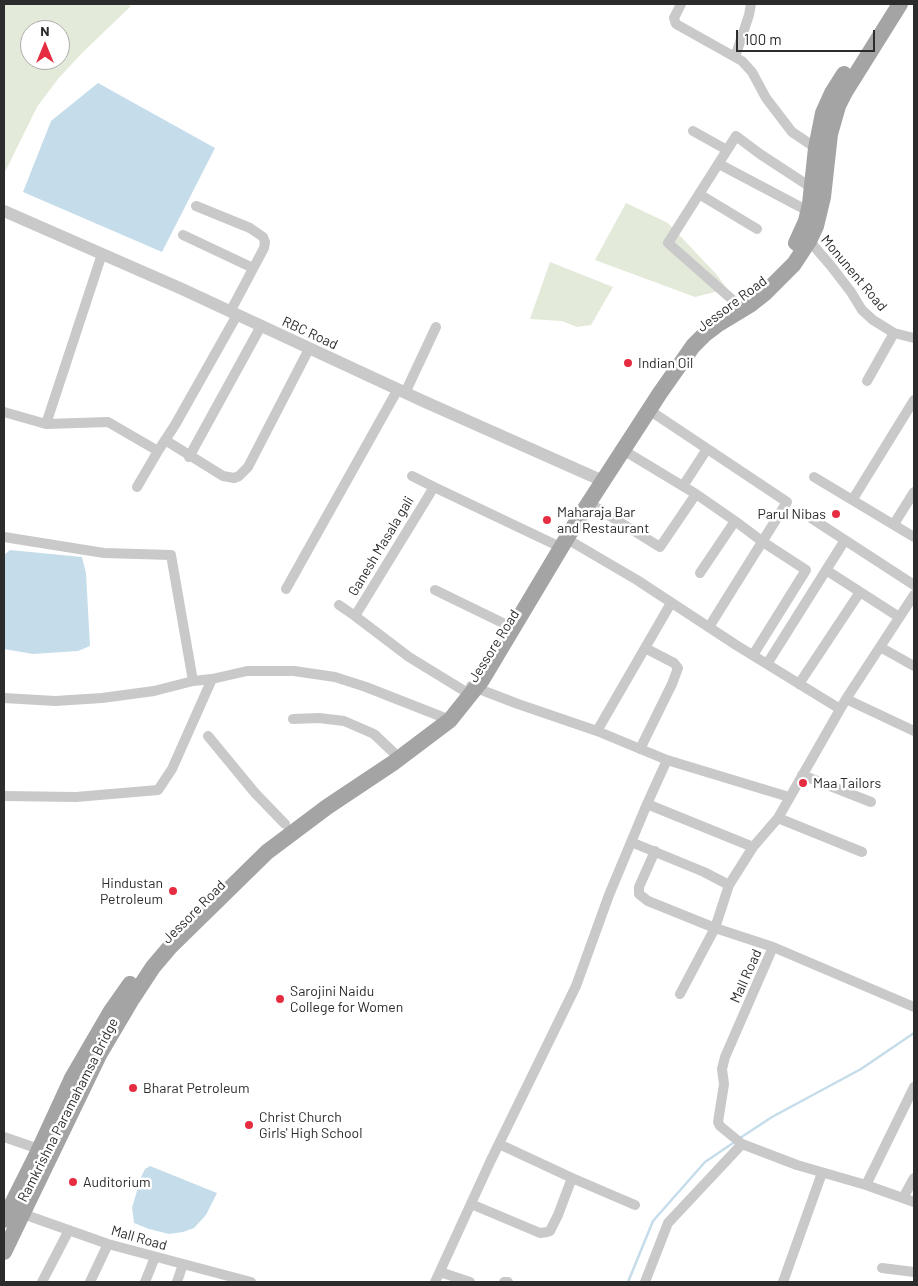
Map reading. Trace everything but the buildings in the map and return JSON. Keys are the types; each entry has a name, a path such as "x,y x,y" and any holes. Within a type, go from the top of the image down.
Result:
{"main road":[{"name":"Jessore Road","path":"160,952 267,852 327,807 393,763 447,719 470,690 505,643 561,542 589,504 600,479 623,450 679,366 705,334 764,294 794,264 805,238 816,148 823,112 832,93 888,4"},
{"name":"Jessore Road","path":"470,690 507,625 561,542 677,353 705,322 751,292 779,266 816,226 820,211 830,134 838,106 900,4"},
{"name":"Jessore Road","path":"4,1220 72,1078 111,1011 141,978 181,922 285,824 393,752 447,719"},
{"name":"Jessore Road","path":"4,1252 99,1055 141,978"},
{"name":"Ramkrishna Paramahamsa Bridge","path":"4,1236 97,1047 141,978"}],"street":[{"path":"681,4 674,18 676,24 735,57 752,72 766,98 792,132 816,148"},
{"path":"735,57 751,4"},
{"path":"694,131 727,150"},
{"path":"735,302 668,243 736,136 812,188"},
{"path":"718,164 808,211"},
{"path":"699,194 757,228"},
{"path":"137,487 183,411 234,313 253,268 264,248 265,242 263,237 250,228 196,206"},
{"name":"RBC Road","path":"4,211 234,313 540,454 600,479"},
{"path":"183,235 253,268"},
{"name":"Monunent Road","path":"805,238 851,292 867,314 894,333 914,338"},
{"path":"46,424 102,254"},
{"path":"189,456 261,326"},
{"path":"286,589 436,327"},
{"path":"867,381 894,333"},
{"path":"165,440 223,476 234,478 242,473 248,467 310,349"},
{"path":"853,499 914,400"},
{"path":"650,410 788,502 709,627"},
{"path":"4,412 46,424 108,422 158,450"},
{"path":"683,486 707,448"},
{"path":"623,450 696,494 762,542 806,570 753,655"},
{"path":"412,476 561,542 637,580 840,709"},
{"path":"814,477 894,524 914,538"},
{"name":"Ganesh Masala gali","path":"434,487 355,616 409,657 470,690"},
{"path":"894,524 914,492"},
{"path":"589,504 660,547 696,494"},
{"path":"811,518 914,585"},
{"path":"700,573 735,521"},
{"path":"4,537 104,553 171,556 193,681"},
{"path":"767,664 845,540"},
{"path":"826,570 899,618"},
{"path":"435,590 507,625"},
{"path":"799,684 860,592"},
{"path":"680,994 715,928 729,885 753,847 778,818 846,699 899,618 910,609 914,595"},
{"path":"597,731 671,603"},
{"path":"339,605 355,616"},
{"path":"880,647 914,666"},
{"path":"640,749 678,668 674,663 645,648"},
{"path":"4,698 55,701 102,698 154,691 193,681 247,671 294,672 335,677 366,687 447,719"},
{"path":"4,796 76,797 158,790 172,769 212,679"},
{"path":"470,690 597,731 667,760 789,797"},
{"path":"846,699 914,731"},
{"path":"293,719 319,718 344,721 374,734 393,752"},
{"path":"208,736 255,792 285,824"},
{"path":"435,1282 499,1144 576,986 630,842 667,760"},
{"path":"802,775 871,802"},
{"path":"647,804 753,847"},
{"path":"778,818 862,852"},
{"path":"630,842 704,872 729,885"},
{"name":"Mall Road","path":"655,852 639,887 639,894 648,901 715,928 773,947 725,1057 722,1069 724,1084 717,1117 720,1126 740,1143"},
{"path":"773,947 914,1007"},
{"path":"866,1185 914,1087"},
{"path":"4,1137 39,1149"},
{"path":"645,1282 668,1223 740,1143 797,1165 866,1185 914,1202"},
{"path":"499,1144 635,1205"},
{"path":"783,1282 822,1173"},
{"path":"471,1204 540,1233 547,1232 550,1231 558,1215 572,1178"},
{"path":"903,1198 914,1178"},
{"name":"Mall Road","path":"22,1214 108,1244 183,1264 209,1277 251,1282"},
{"path":"42,1282 69,1230"},
{"path":"90,1282 108,1244"},
{"path":"145,1282 155,1257"},
{"path":"177,1282 183,1264"},
{"path":"882,1268 914,1272"},
{"path":"440,1272 470,1282"}],"green space":[{"path":"4,4 125,4 131,6 70,66 70,20 20,20 20,70 66,70 37,107 4,174"},
{"path":"626,203 668,223 717,275 727,289 695,297 595,260"},
{"path":"550,262 613,287 591,325 577,327 562,321 530,319"}],"water":[{"path":"98,83 215,148 162,252 23,192 51,121"},
{"path":"10,550 82,557 86,573 90,646 78,651 33,654 4,649 4,555"},
{"path":"150,1166 217,1193 206,1215 194,1228 169,1234 134,1223 132,1208 141,1177 145,1169"}],"waterway":[{"path":"740,1138 772,1117 861,1069 914,1033"},
{"path":"628,1282 653,1221 705,1162 736,1141"}],"place":[{"name":"Indian Oil","path":"628,363"},
{"name":"Parul Nibas","path":"836,514"},
{"name":"Maharaja Bar and Restaurant","path":"547,520"},
{"name":"Maa Tailors","path":"803,783"},
{"name":"Hindustan Petroleum","path":"173,891"},
{"name":"Sarojini Naidu College for Women","path":"280,999"},
{"name":"Bharat Petroleum","path":"133,1088"},
{"name":"Christ Church Girls' High School","path":"249,1125"},
{"name":"Auditorium","path":"73,1182"}]}
